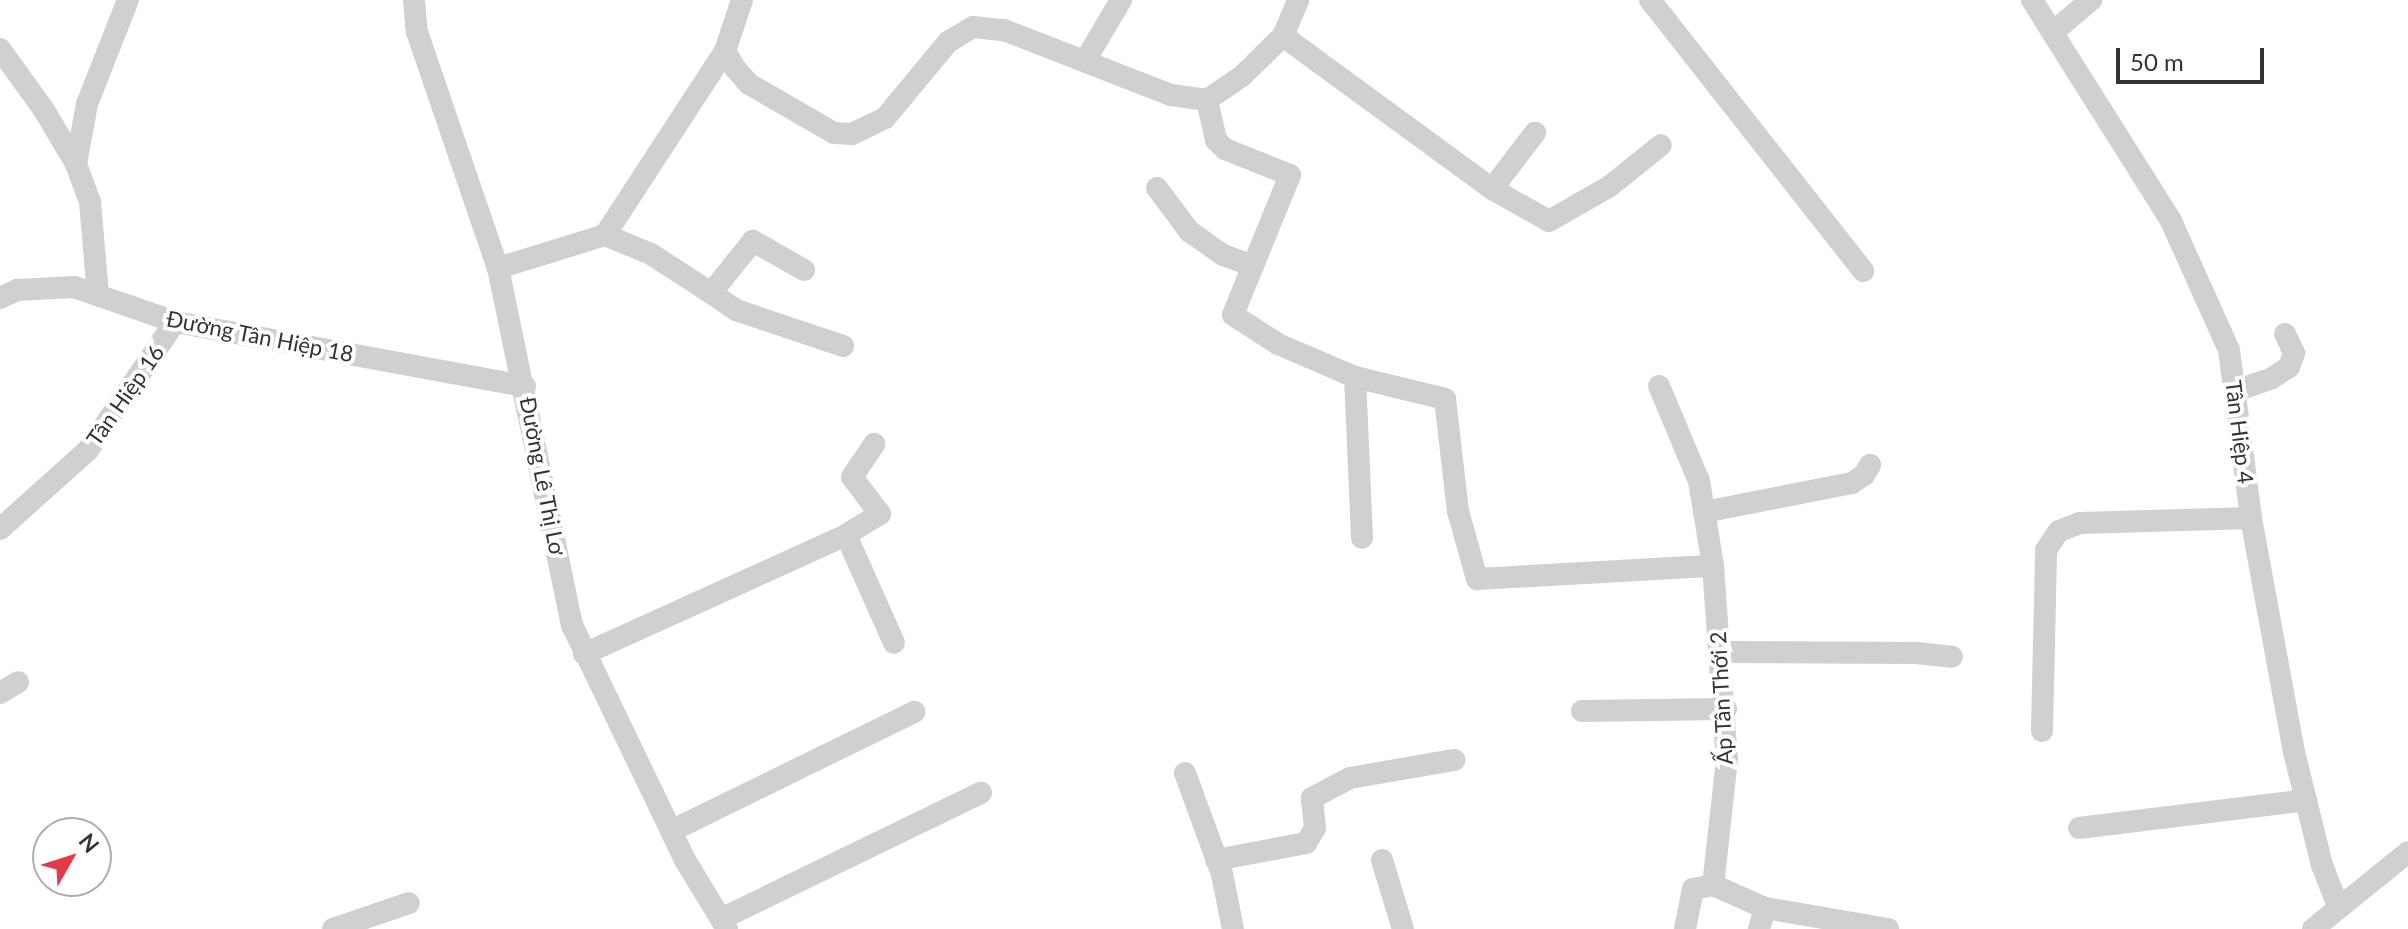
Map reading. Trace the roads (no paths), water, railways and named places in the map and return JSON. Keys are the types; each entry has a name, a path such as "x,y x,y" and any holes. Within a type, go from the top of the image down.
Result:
{"street":[{"name":"Đường Lê Thị Lơ","path":"414,0 417,32 498,268 525,386 572,625 671,831 724,924"},
{"path":"605,235 725,51 742,0"},
{"path":"1085,61 1121,0"},
{"path":"725,51 749,84 834,133 852,134 885,118 948,42 973,27 1004,30 1171,95 1207,100 1242,76 1283,36 1298,0"},
{"path":"1650,0 1863,271"},
{"name":"Tân Hiệp 4","path":"2032,0 2171,221 2229,350 2251,518 2306,800 2322,865 2338,906"},
{"path":"2053,32 2091,0"},
{"path":"76,164 87,104 123,2"},
{"path":"1283,36 1492,189 1549,221 1610,186 1661,145"},
{"path":"0,49 44,110 76,164 90,202 98,295"},
{"path":"1207,100 1216,140 1225,149 1290,175 1233,315 1278,344 1355,377 1445,399 1458,511 1477,579 1713,566"},
{"path":"1492,189 1535,133"},
{"path":"1157,188 1189,231 1223,255 1253,266"},
{"path":"498,268 605,235 651,254 736,310 843,346"},
{"path":"711,293 753,241 804,270"},
{"name":"Đường Tân Hiệp 18","path":"0,298 17,290 74,287 175,322 525,386"},
{"name":"Tân Hiệp 16","path":"0,529 88,450 175,322"},
{"path":"2235,391 2272,378 2289,367 2294,353 2285,334"},
{"path":"1355,377 1362,538"},
{"name":"Ấp Tân Thới 2","path":"1659,386 1699,481 1713,566 1726,709 1727,759 1713,885"},
{"path":"584,654 846,535 880,514 852,477 874,444"},
{"path":"1704,512 1852,483 1864,475 1870,465"},
{"path":"2042,731 2046,550 2059,531 2080,523 2251,518"},
{"path":"846,535 894,643"},
{"path":"1721,652 1916,653 1952,657"},
{"path":"1582,711 1726,709"},
{"path":"671,831 914,712"},
{"path":"1216,860 1306,843 1315,828 1312,798 1350,778 1454,760"},
{"path":"1185,773 1216,860 1233,929"},
{"path":"724,924 981,793"},
{"path":"2079,828 2306,800"},
{"path":"2313,929 2408,852"},
{"path":"1382,860 1403,929"},
{"path":"1685,929 1693,889 1713,885 1762,919 1888,929"},
{"path":"333,929 409,903"}]}
